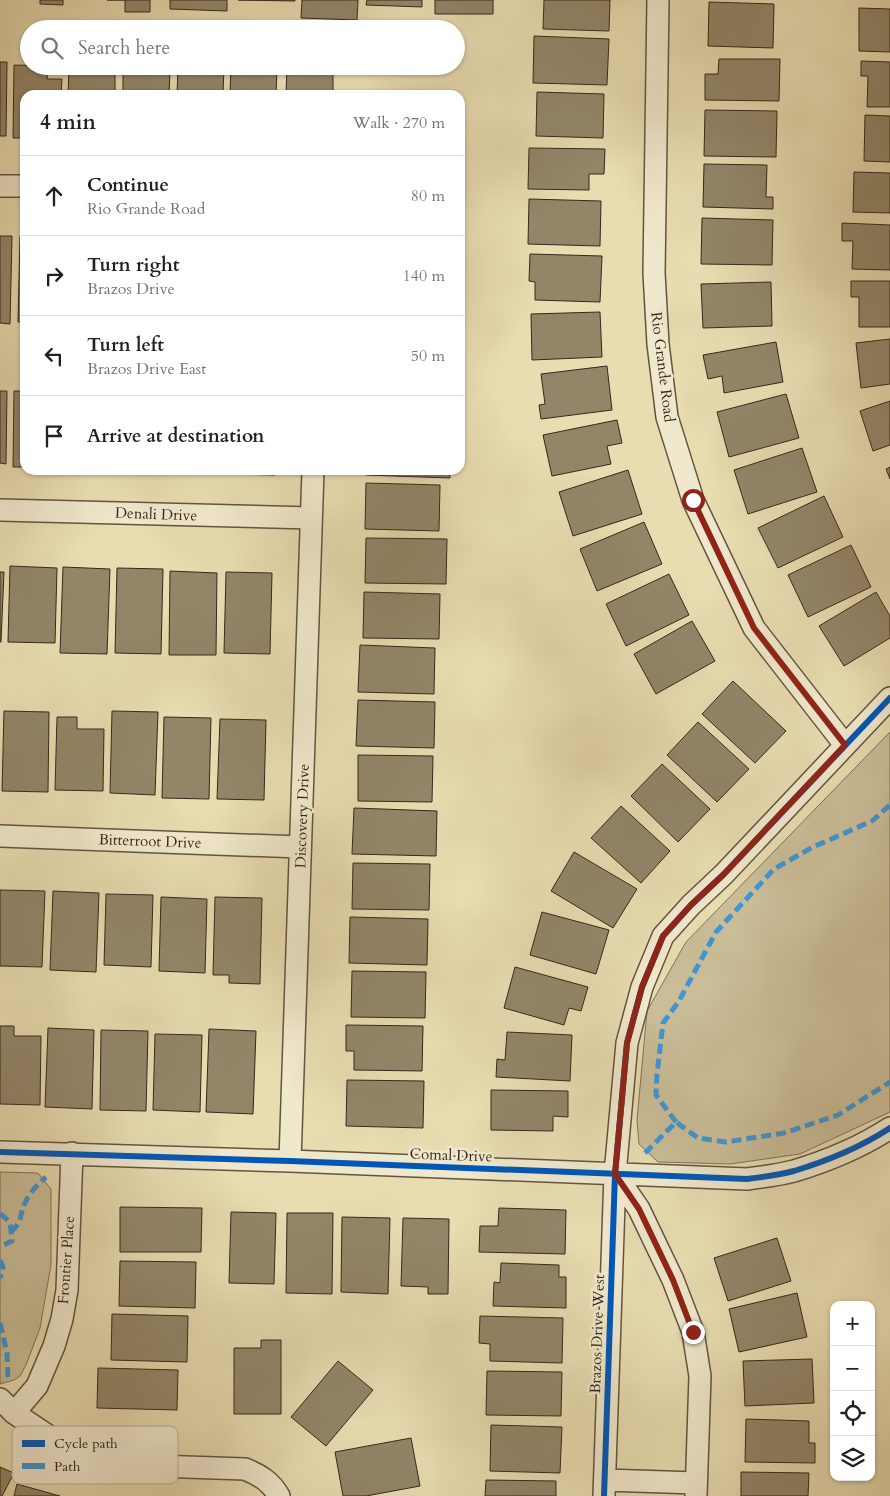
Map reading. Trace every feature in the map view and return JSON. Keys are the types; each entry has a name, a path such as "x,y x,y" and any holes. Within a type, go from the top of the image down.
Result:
{"street":[{"name":"Rio Grande Road","path":"658,0 654,273 658,344 667,417 693,500 754,628 845,745"},
{"path":"0,186 20,186"},
{"name":"Discovery Drive","path":"290,1161 314,475"},
{"name":"Denali Drive","path":"0,510 311,518"},
{"name":"Brazos Drive West","path":"604,1488 615,1174 627,1043 642,987 663,936 890,698"},
{"name":"Bitterroot Drive","path":"0,836 300,847"},
{"name":"Comal Drive","path":"0,1152 290,1161 747,1180 793,1171 833,1157 873,1140 890,1128"},
{"name":"Frontier Place","path":"7,1406 37,1386 54,1346 62,1319 66,1290 72,1153"},
{"path":"604,1488 696,1489 700,1376 693,1332 673,1280 639,1209 615,1174"},
{"path":"7,1406 35,1426"},
{"path":"178,1467 245,1469 259,1475 271,1484 278,1496"}],"shaded area":[{"path":"890,732 890,1112 800,1154 730,1164 658,1162 639,1144 637,1120 647,1011 686,942"},
{"path":"0,1172 38,1173 51,1189 51,1265 40,1328 26,1365 20,1376 0,1384"}],"building":[{"path":"40,0 63,0 63,5 40,4"},
{"path":"125,0 150,0 150,12 125,12"},
{"path":"170,0 227,0 227,11 170,9"},
{"path":"238,0 295,0 295,1"},
{"path":"302,0 358,0 357,20 301,18"},
{"path":"367,0 422,0 422,7 366,5"},
{"path":"435,0 493,0 493,14 435,14"},
{"path":"544,0 610,0 609,31 543,29"},
{"path":"709,2 774,4 773,48 708,46"},
{"path":"859,8 890,9 890,52 859,51"},
{"path":"534,36 609,39 607,85 533,83"},
{"path":"719,59 780,59 779,101 705,100 705,74 718,74"},
{"path":"861,61 890,62 890,107 867,107 868,76 861,76"},
{"path":"0,62 7,62 6,136 0,136"},
{"path":"14,65 20,65 20,75 47,75 47,79 62,79 61,90 20,90 20,138 13,138"},
{"path":"69,75 115,75 115,90 68,90"},
{"path":"123,75 170,75 169,90 123,90"},
{"path":"178,75 224,75 223,90 177,90"},
{"path":"231,75 277,75 276,90 230,90"},
{"path":"287,75 333,75 333,90 286,90"},
{"path":"537,92 604,94 603,138 536,136"},
{"path":"705,110 777,111 776,157 704,156"},
{"path":"865,115 890,116 890,162 864,161"},
{"path":"529,148 605,149 604,174 589,174 589,190 528,189"},
{"path":"704,164 767,165 766,197 773,197 773,209 703,207"},
{"path":"854,172 890,173 890,213 853,212"},
{"path":"529,199 601,201 600,246 528,244"},
{"path":"702,218 773,220 772,265 701,264"},
{"path":"842,223 890,225 890,270 852,269 853,241 842,241"},
{"path":"0,236 12,236 10,324 0,323"},
{"path":"20,236 20,322 18,322"},
{"path":"530,254 602,256 600,302 535,300 535,282 529,281"},
{"path":"851,281 890,281 890,327 859,327 859,297 851,297"},
{"path":"771,282 772,326 703,328 701,284"},
{"path":"600,312 602,357 532,360 531,314"},
{"path":"890,339 890,384 861,388 856,343"},
{"path":"776,342 783,382 724,393 722,376 708,379 703,355"},
{"path":"607,366 612,410 541,419 539,405 545,404 541,374"},
{"path":"0,391 7,391 6,464 0,463"},
{"path":"14,391 20,391 20,467 13,467"},
{"path":"786,394 799,438 729,457 717,412"},
{"path":"890,401 890,445 873,451 860,411"},
{"path":"617,420 622,443 607,446 611,464 552,476 543,435"},
{"path":"802,448 817,492 748,514 734,470"},
{"path":"890,467 890,479 886,469"},
{"path":"628,470 642,514 573,536 559,492"},
{"path":"366,475 450,475 450,478"},
{"path":"366,483 440,485 439,531 365,529"},
{"path":"824,496 843,537 778,568 758,528"},
{"path":"644,522 662,564 597,591 580,549"},
{"path":"366,538 447,539 446,584 365,583"},
{"path":"851,545 871,587 808,617 788,575"},
{"path":"10,566 57,568 55,643 8,642"},
{"path":"63,567 110,569 107,654 60,653"},
{"path":"117,568 163,569 161,654 115,653"},
{"path":"170,571 217,573 216,655 169,655"},
{"path":"0,572 4,572 1,642 0,642"},
{"path":"226,572 272,573 270,654 224,653"},
{"path":"669,574 689,615 626,646 606,604"},
{"path":"364,592 440,594 439,639 363,638"},
{"path":"876,592 890,616 890,638 844,666 819,626"},
{"path":"692,621 715,661 656,694 634,654"},
{"path":"360,645 435,648 434,694 358,692"},
{"path":"733,681 786,731 755,763 702,714"},
{"path":"358,700 435,702 434,748 356,746"},
{"path":"4,711 49,712 48,792 2,791"},
{"path":"112,711 158,712 155,795 110,793"},
{"path":"57,717 77,717 77,729 104,729 103,791 55,790"},
{"path":"164,717 211,718 209,799 162,798"},
{"path":"220,719 266,720 264,800 217,799"},
{"path":"698,722 749,769 717,802 667,755"},
{"path":"358,755 433,756 432,802 358,801"},
{"path":"662,764 710,809 678,842 631,796"},
{"path":"621,806 670,851 641,883 591,838"},
{"path":"354,808 437,811 436,856 352,854"},
{"path":"574,852 637,889 613,928 551,891"},
{"path":"353,863 430,864 429,910 352,909"},
{"path":"0,890 45,891 42,967 0,966"},
{"path":"53,891 99,893 96,972 50,970"},
{"path":"106,894 153,895 151,967 104,965"},
{"path":"161,897 207,899 205,973 159,971"},
{"path":"215,897 262,898 260,984 229,983 229,975 213,975"},
{"path":"542,912 609,930 596,974 530,955"},
{"path":"350,917 428,919 427,965 349,963"},
{"path":"515,967 588,987 581,1011 569,1008 564,1025 504,1008"},
{"path":"352,971 426,972 425,1018 351,1017"},
{"path":"346,1025 423,1026 422,1071 354,1070 354,1051 346,1051"},
{"path":"0,1026 14,1026 14,1036 41,1036 40,1105 0,1104"},
{"path":"48,1028 94,1030 92,1109 45,1107"},
{"path":"209,1029 256,1031 253,1114 206,1112"},
{"path":"101,1030 148,1031 146,1111 100,1110"},
{"path":"507,1032 572,1035 570,1081 496,1077 497,1059 505,1060"},
{"path":"155,1034 202,1035 200,1112 153,1110"},
{"path":"347,1080 424,1081 423,1128 346,1126"},
{"path":"491,1090 568,1091 568,1117 553,1116 553,1131 491,1130"},
{"path":"120,1207 202,1208 201,1252 120,1252"},
{"path":"499,1208 566,1210 565,1254 479,1252 480,1226 498,1226"},
{"path":"231,1212 276,1213 274,1284 229,1283"},
{"path":"287,1213 333,1213 332,1294 286,1293"},
{"path":"342,1217 390,1218 388,1294 341,1292"},
{"path":"403,1218 449,1219 448,1294 428,1294 428,1287 401,1286"},
{"path":"777,1238 791,1281 728,1301 714,1258"},
{"path":"120,1261 196,1262 195,1308 119,1306"},
{"path":"501,1263 559,1265 559,1277 566,1277 566,1308 493,1306 494,1282 500,1283"},
{"path":"797,1293 807,1337 739,1352 729,1309"},
{"path":"112,1314 188,1316 187,1362 111,1360"},
{"path":"480,1316 563,1318 562,1363 490,1361 490,1344 479,1343"},
{"path":"261,1340 281,1340 281,1414 234,1414 234,1348 261,1348"},
{"path":"812,1359 814,1403 745,1406 743,1361"},
{"path":"338,1361 373,1390 326,1446 291,1417"},
{"path":"98,1368 178,1370 177,1410 97,1408"},
{"path":"487,1371 562,1372 561,1416 486,1415"},
{"path":"746,1419 809,1421 809,1443 815,1443 815,1463 745,1462"},
{"path":"491,1425 562,1427 560,1473 490,1471"},
{"path":"411,1438 420,1486 366,1496 343,1496 335,1452"},
{"path":"0,1467 12,1472 12,1477 2,1496 0,1496"},
{"path":"741,1472 809,1473 808,1496 741,1496"},
{"path":"486,1480 556,1481 556,1496 485,1496"},
{"path":"17,1484 60,1496 14,1496"}],"marked path":[{"path":"676,1122 656,1095 663,1023 679,1001 716,932 774,869 813,847 872,821 890,805"},
{"path":"645,1153 676,1122 698,1138 726,1142 784,1133 838,1115 890,1082"},
{"path":"11,1232 19,1221 29,1196 46,1177"},
{"path":"0,1214 9,1222 12,1241 0,1247"},
{"path":"0,1260 3,1267 0,1278"},
{"path":"0,1323 7,1353 8,1380"}],"cycle path":[{"path":"604,1496 615,1174 627,1043 642,987 663,936 890,698"},
{"path":"0,1152 747,1179 771,1176 819,1163 844,1153 890,1128"}],"route":[{"path":"693,500 754,628 845,745 663,936 642,987 627,1043 615,1174 639,1209 673,1280 693,1332"}]}
